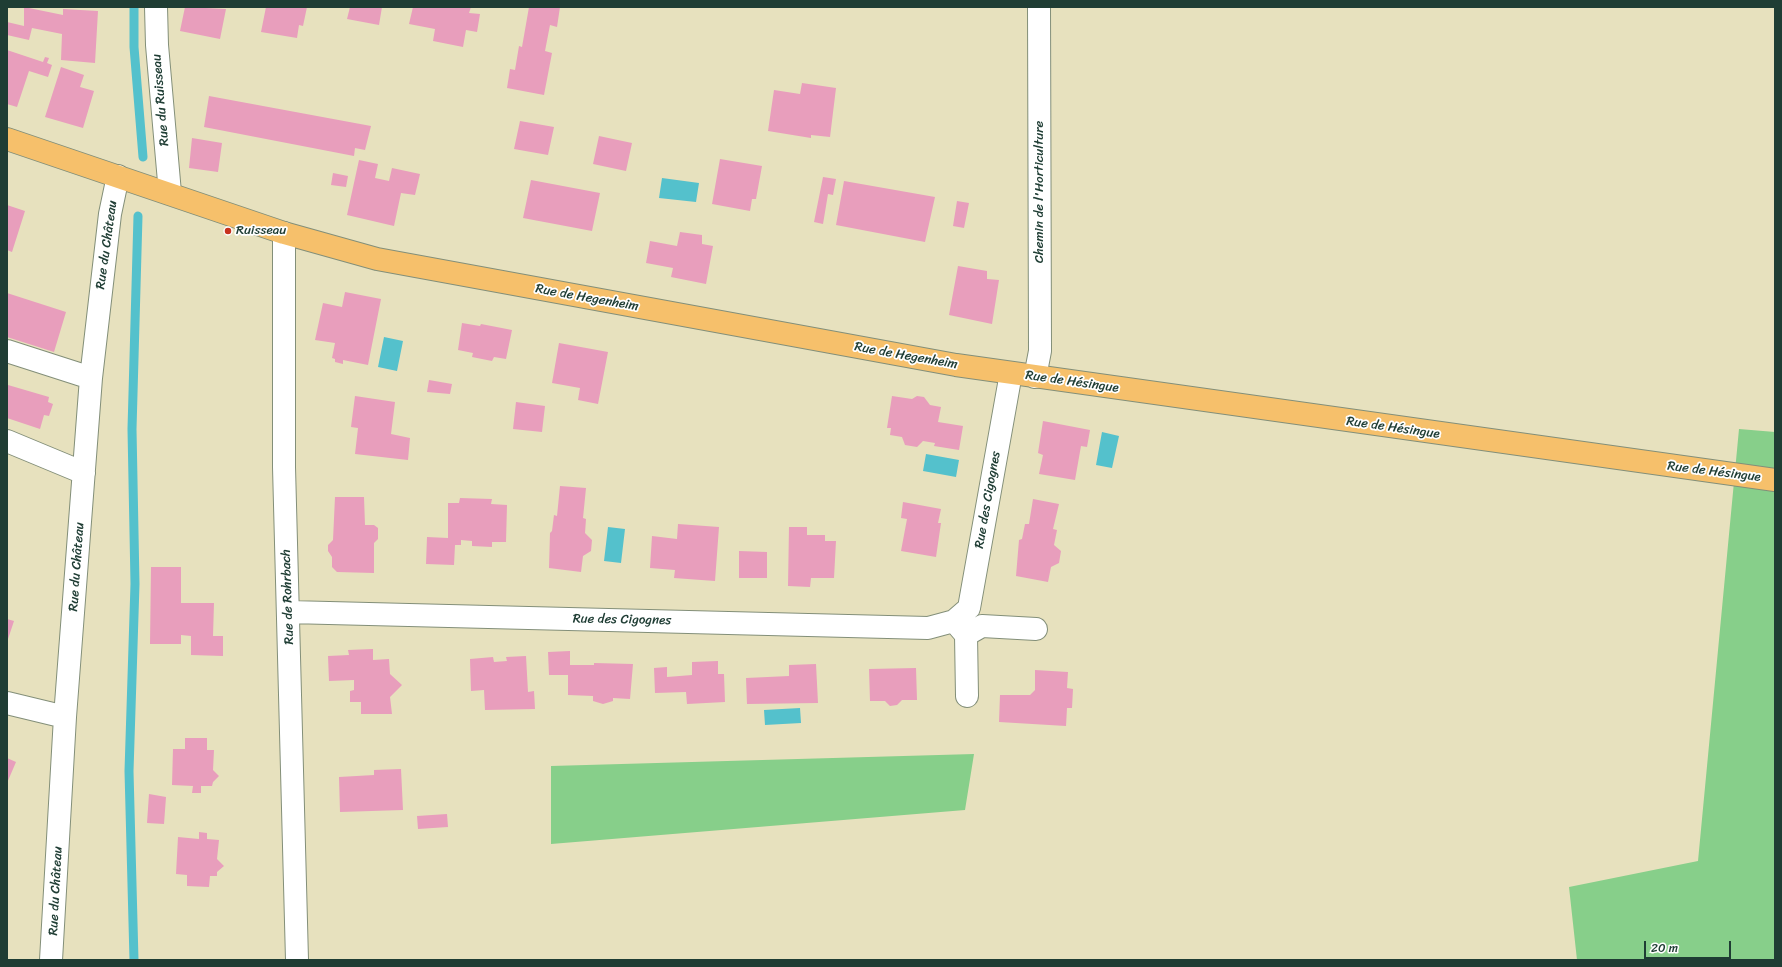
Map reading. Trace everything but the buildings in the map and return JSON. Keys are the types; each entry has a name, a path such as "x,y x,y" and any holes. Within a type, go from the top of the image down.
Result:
{"main road":[{"path":"7,139 170,193"},
{"name":"Rue de Hegenheim","path":"170,193 284,233 377,259 956,365 1012,373"},
{"name":"Rue de Hésingue","path":"1012,373 1775,480"}],"street":[{"name":"Rue du Ruisseau","path":"156,7 157,45 170,193"},
{"name":"Chemin de l'Horticulture","path":"1035,376 1040,351 1039,7"},
{"name":"Rue du Château","path":"51,960 64,717 91,378 110,214 118,176"},
{"name":"Rue de Rohrbach","path":"284,233 284,467 297,960"},
{"path":"7,352 91,378"},
{"name":"Rue des Cigognes","path":"960,628 969,608 1012,373"},
{"path":"7,441 84,473"},
{"name":"Rue des Cigognes","path":"289,612 928,628 982,626 1036,630"},
{"path":"960,628 966,696"},
{"path":"7,703 64,717"}],"green space":[{"path":"1739,429 1775,432 1775,960 1577,960 1569,887 1698,861"},
{"path":"974,754 965,810 551,844 551,766"}],"water":[{"path":"662,178 699,183 696,202 659,198"},
{"path":"384,337 403,341 397,371 378,367"},
{"path":"1102,432 1119,436 1112,468 1096,465"},
{"path":"926,454 959,460 956,477 923,471"},
{"path":"608,527 625,529 621,563 604,561"},
{"path":"800,708 801,723 765,725 764,710"}],"waterway":[{"path":"134,7 134,47 143,157"},
{"path":"134,960 129,771 135,584 132,429 138,216"}],"place":[{"name":"Ruisseau","path":"228,231"}]}
